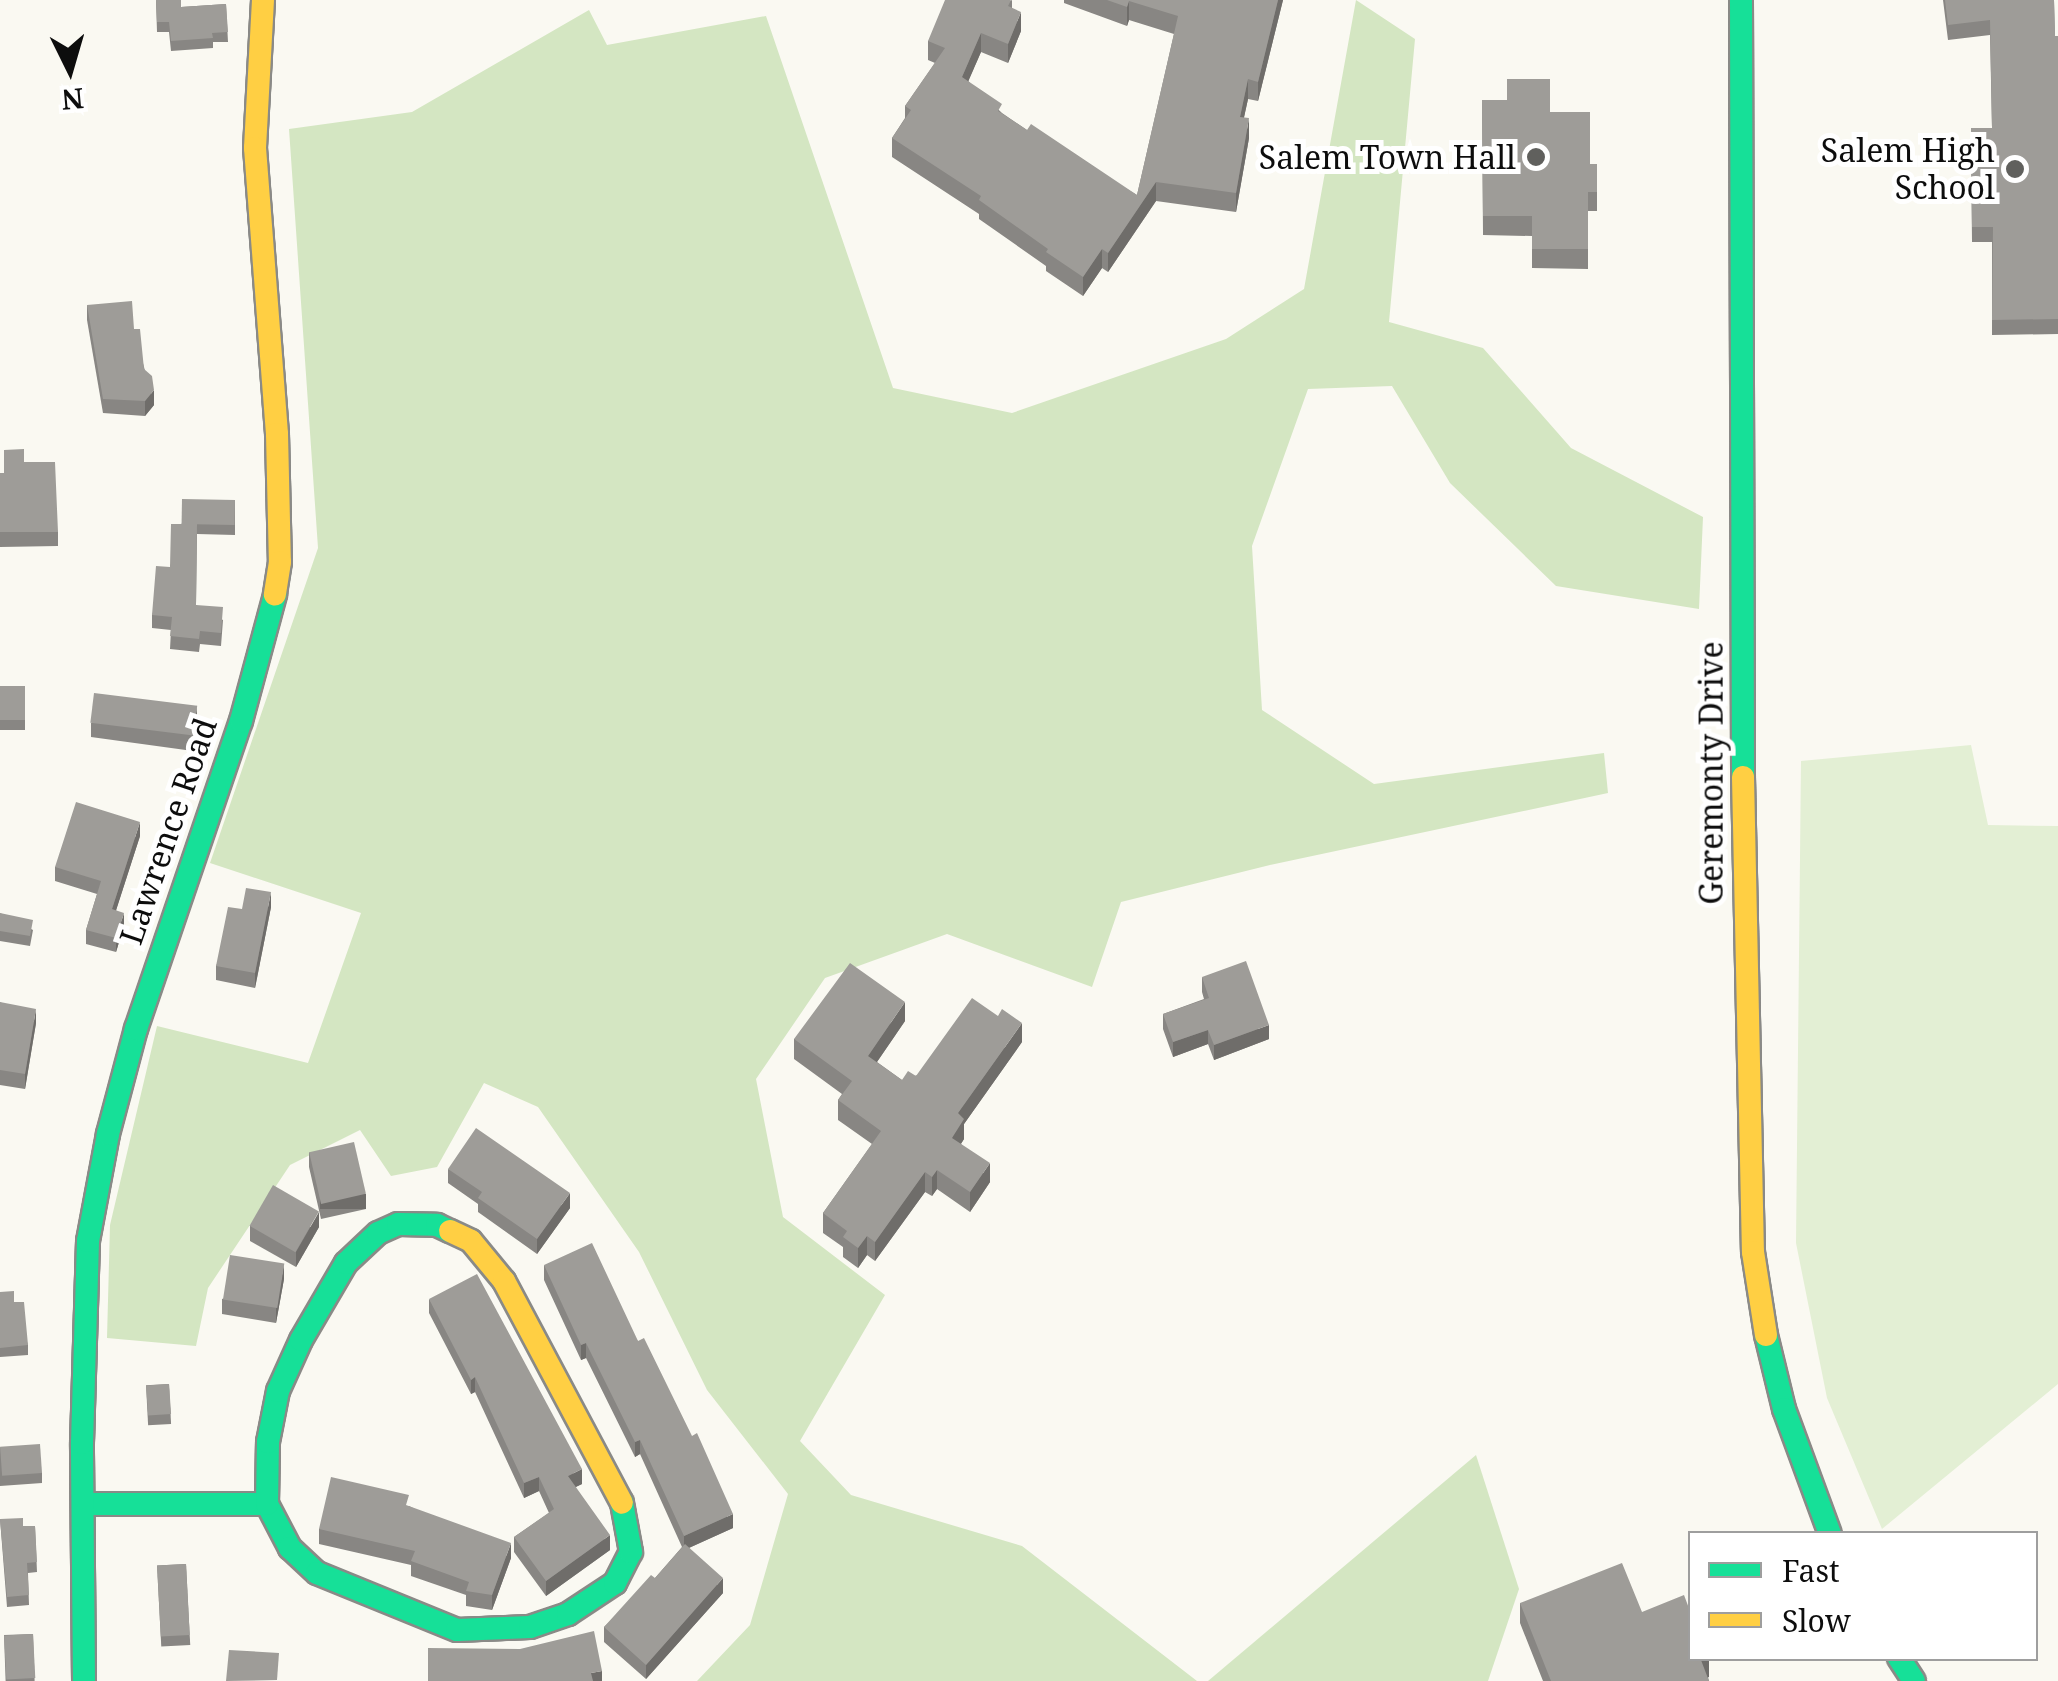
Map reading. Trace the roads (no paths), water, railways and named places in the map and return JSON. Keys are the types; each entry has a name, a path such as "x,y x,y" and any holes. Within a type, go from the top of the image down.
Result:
{"street":[{"name":"Lawrence Road","path":"84,1681 88,1241 108,1134 169,925 272,616 280,562 277,434 255,148 263,0"},
{"name":"Geremonty Drive","path":"1741,0 1743,922 1753,1252 1764,1332 1784,1409 1829,1531"},
{"path":"415,1223 437,1225 471,1240 504,1281 628,1515 631,1552 615,1583 548,1623 504,1631 457,1630 317,1572 290,1548 267,1504 268,1442 278,1391 301,1340 346,1263 361,1246 388,1228 415,1223"},
{"path":"84,1504 267,1504"}],"place":[{"name":"Salem Town Hall","path":"1536,157"},
{"name":"Salem High School","path":"2015,169"}]}
